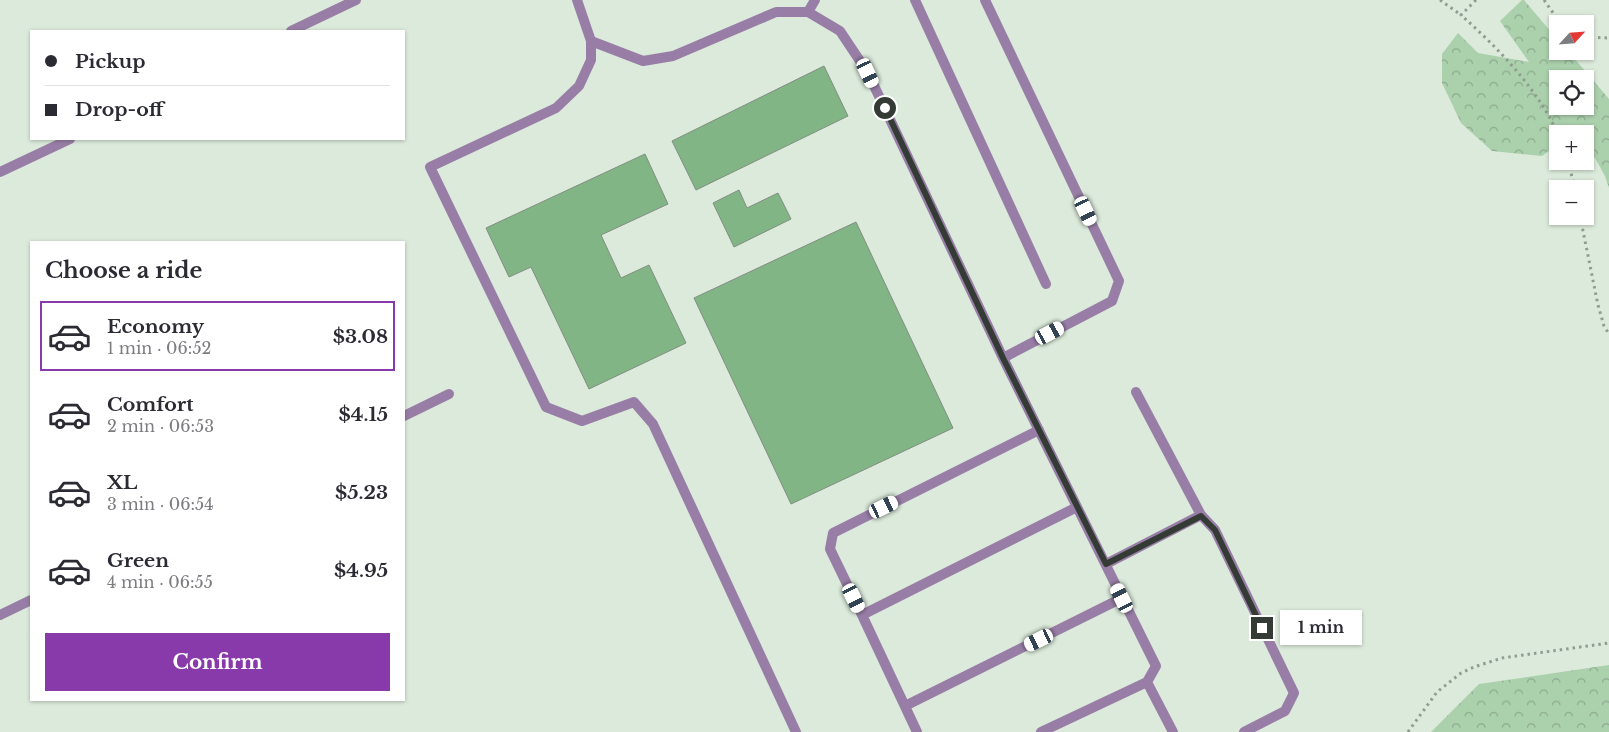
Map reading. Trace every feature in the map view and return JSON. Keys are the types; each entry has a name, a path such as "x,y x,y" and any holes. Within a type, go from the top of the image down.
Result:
{"lane":[{"path":"293,30 356,0"},
{"path":"577,0 591,41 591,60 579,86 556,108 430,167 546,407 582,421 634,402 653,424 796,732"},
{"path":"808,12 815,0"},
{"path":"915,0 1046,284"},
{"path":"985,0 1119,281 1112,301 1003,358"},
{"path":"591,41 643,61 673,56 776,12 808,12 840,31 868,73 1003,358 1156,666 1146,682 1041,732"},
{"path":"0,172 68,140"},
{"path":"1136,392 1201,516 1215,530 1294,693 1285,711 1244,732"},
{"path":"405,416 449,394"},
{"path":"917,732 830,549 832,533 1039,430"},
{"path":"862,615 1077,507"},
{"path":"1106,564 1201,516"},
{"path":"905,706 1122,598"},
{"path":"0,615 30,600"},
{"path":"1146,682 1173,732"}],"path":[{"path":"1440,0 1486,37 1539,100 1553,125"},
{"path":"1461,15 1476,0"},
{"path":"1544,0 1555,15"},
{"path":"1594,37 1609,38"},
{"path":"1582,225 1598,305 1604,326 1609,334"},
{"path":"1408,732 1437,692 1474,666 1502,658 1609,643"}],"green space":[{"path":"1522,0 1549,30 1549,60 1576,60 1584,70 1549,70 1549,115 1594,115 1594,81 1609,99 1609,188 1605,176 1594,156 1594,125 1549,125 1549,151 1542,156 1492,151 1461,123 1442,83 1442,54 1458,33 1478,53 1529,62 1500,21"},
{"path":"1609,665 1609,732 1431,732 1479,684"}],"building":[{"path":"824,66 848,116 696,190 672,141"},
{"path":"645,154 668,204 601,235 621,278 649,265 686,343 589,389 531,267 509,277 486,228"},
{"path":"739,190 747,208 778,193 791,219 734,247 713,203"},
{"path":"856,222 953,428 791,504 694,298"}],"route":[{"path":"885,108 1003,358 1106,564 1201,516 1215,530 1262,628"}]}
